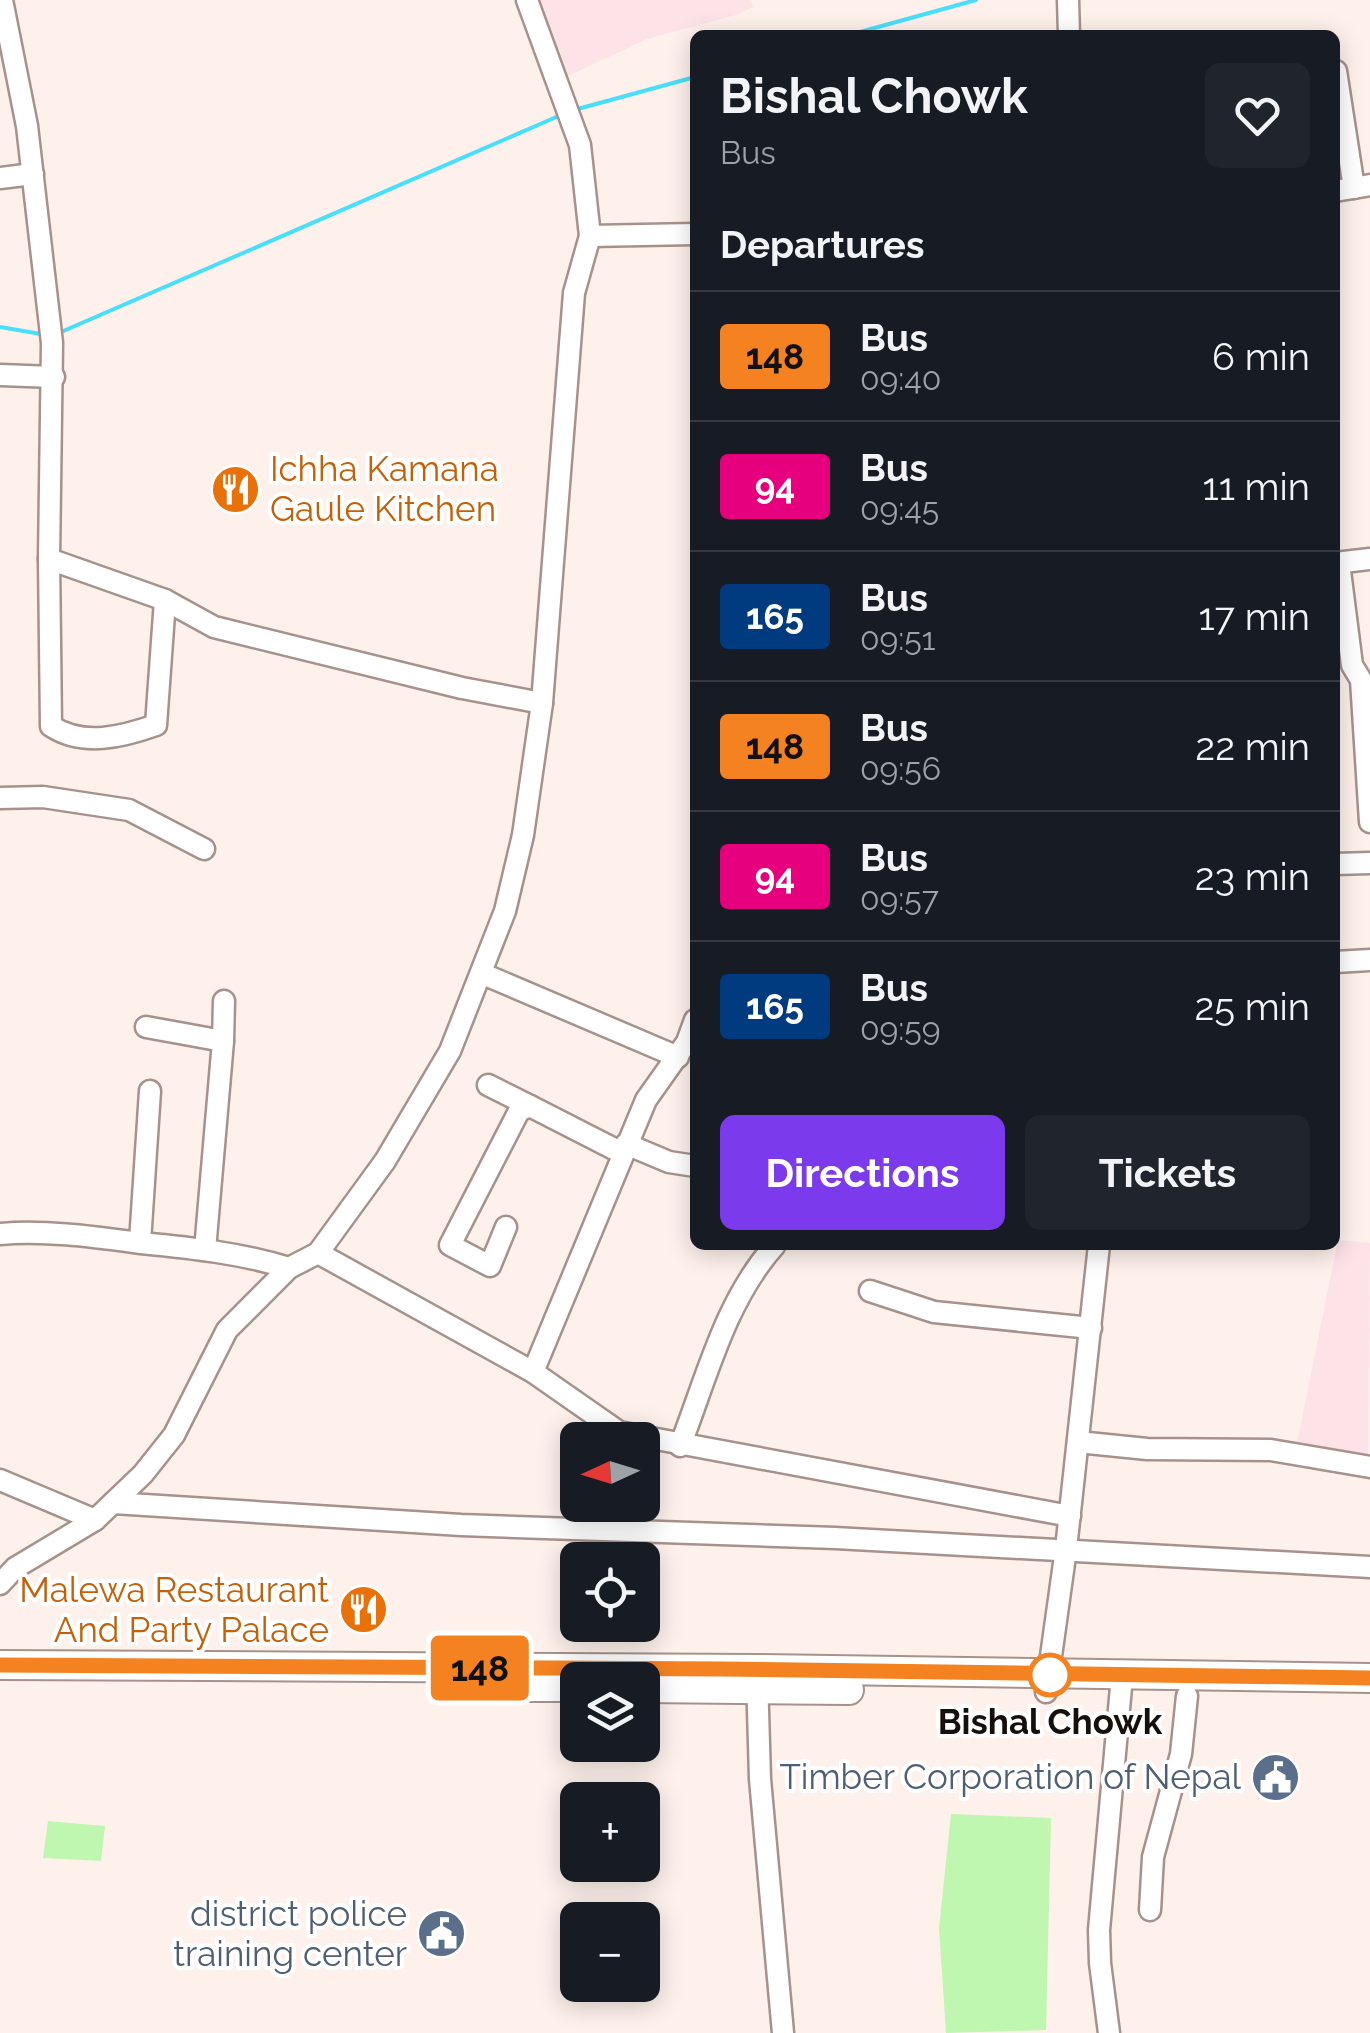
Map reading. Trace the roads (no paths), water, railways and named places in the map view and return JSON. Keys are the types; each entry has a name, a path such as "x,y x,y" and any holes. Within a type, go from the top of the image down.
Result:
{"highway":[{"path":"0,1665 1120,1685 1370,1678"},
{"path":"660,1687 757,1679"},
{"path":"0,1683 560,1687"},
{"path":"1120,1685 1187,1696 1370,1694"}],"street":[{"path":"2,0 27,126 54,377 48,559 52,726 64,734 100,739 156,725 165,600"},
{"path":"0,1584 15,1568 95,1520 143,1474 174,1435 227,1330 289,1268 318,1254 385,1161 450,1051 505,911 516,868 542,704 574,293 590,236 580,145 527,0"},
{"path":"1068,0 1068,30"},
{"path":"1340,99 1353,188"},
{"path":"0,178 33,174"},
{"path":"590,236 690,234"},
{"path":"0,375 54,377"},
{"path":"48,559 165,600 214,626 542,704"},
{"path":"1340,563 1370,559"},
{"path":"1340,583 1368,738 1370,822"},
{"path":"1340,676 1359,673"},
{"path":"0,798 43,797 130,810 204,849"},
{"path":"1340,864 1370,863"},
{"path":"1340,962 1370,960"},
{"path":"483,974 678,1057"},
{"path":"205,1250 224,1001"},
{"path":"146,1027 223,1041"},
{"path":"533,1372 646,1100 690,1034"},
{"path":"488,1085 624,1148 690,1165"},
{"path":"140,1242 150,1090"},
{"path":"506,1227 490,1266 450,1245 520,1111 530,1106"},
{"path":"0,1234 21,1232 244,1254 289,1268"},
{"path":"680,1446 740,1293 771,1250"},
{"path":"1047,1684 1070,1516 1099,1250"},
{"path":"318,1254 533,1372 618,1432 1070,1516"},
{"path":"870,1291 934,1312 1091,1328"},
{"path":"1078,1442 1147,1449 1270,1450 1370,1468"},
{"path":"0,1480 95,1520"},
{"path":"113,1503 461,1525 666,1530 1370,1567"},
{"path":"757,1679 760,1780 783,2033"},
{"path":"1109,2033 1099,1930 1120,1685"},
{"path":"1150,1910 1153,1857 1181,1754 1187,1696"}],"waterway":[{"path":"867,30 976,0"},
{"path":"574,110 690,78"},
{"path":"61,332 561,115"},
{"path":"0,327 41,334"}],"place":[{"name":"Ichha Kamana Gaule Kitchen","path":"235,489"},
{"name":"Malewa Restaurant And Party Palace","path":"364,1610"},
{"name":"Bishal Chowk","path":"1050,1675"},
{"name":"Timber Corporation of Nepal","path":"1276,1777"},
{"name":"district police training center","path":"442,1934"}]}
